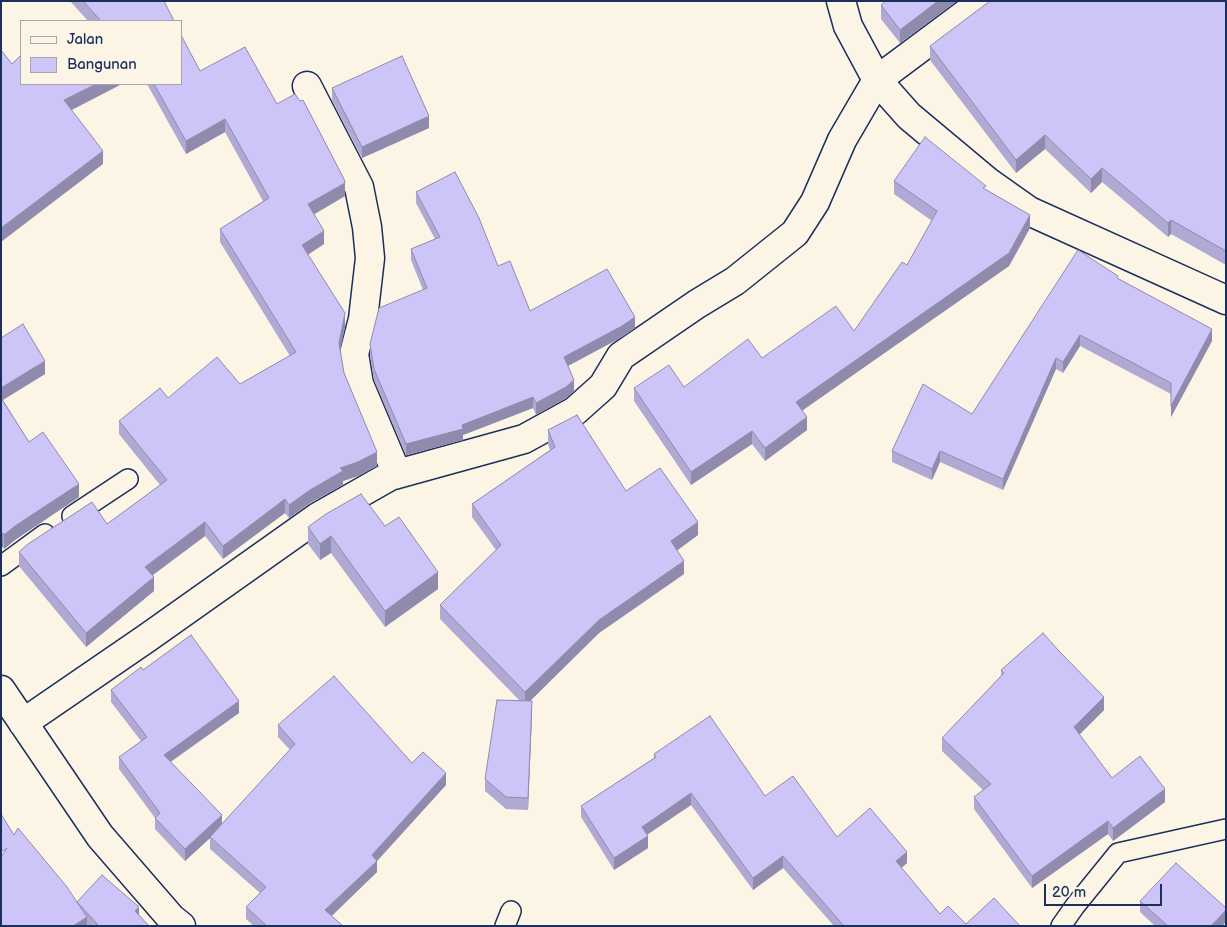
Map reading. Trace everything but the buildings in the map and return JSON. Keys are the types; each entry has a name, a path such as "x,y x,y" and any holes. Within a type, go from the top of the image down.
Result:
{"street":[{"path":"841,1 848,26 877,80 909,116 988,182 1029,211 1226,300"},
{"path":"23,722 147,638 318,517 390,476 524,439 575,411 603,386 621,356 734,281 795,232 816,202 842,140 877,80 983,1"},
{"path":"306,86 359,187 367,227 370,258 363,319 354,354 359,384 397,474"},
{"path":"3,698 23,722 100,836 181,926"}],"lane":[{"path":"1,566 21,550 128,479"},
{"path":"1061,926 1118,854 1226,829"}]}
